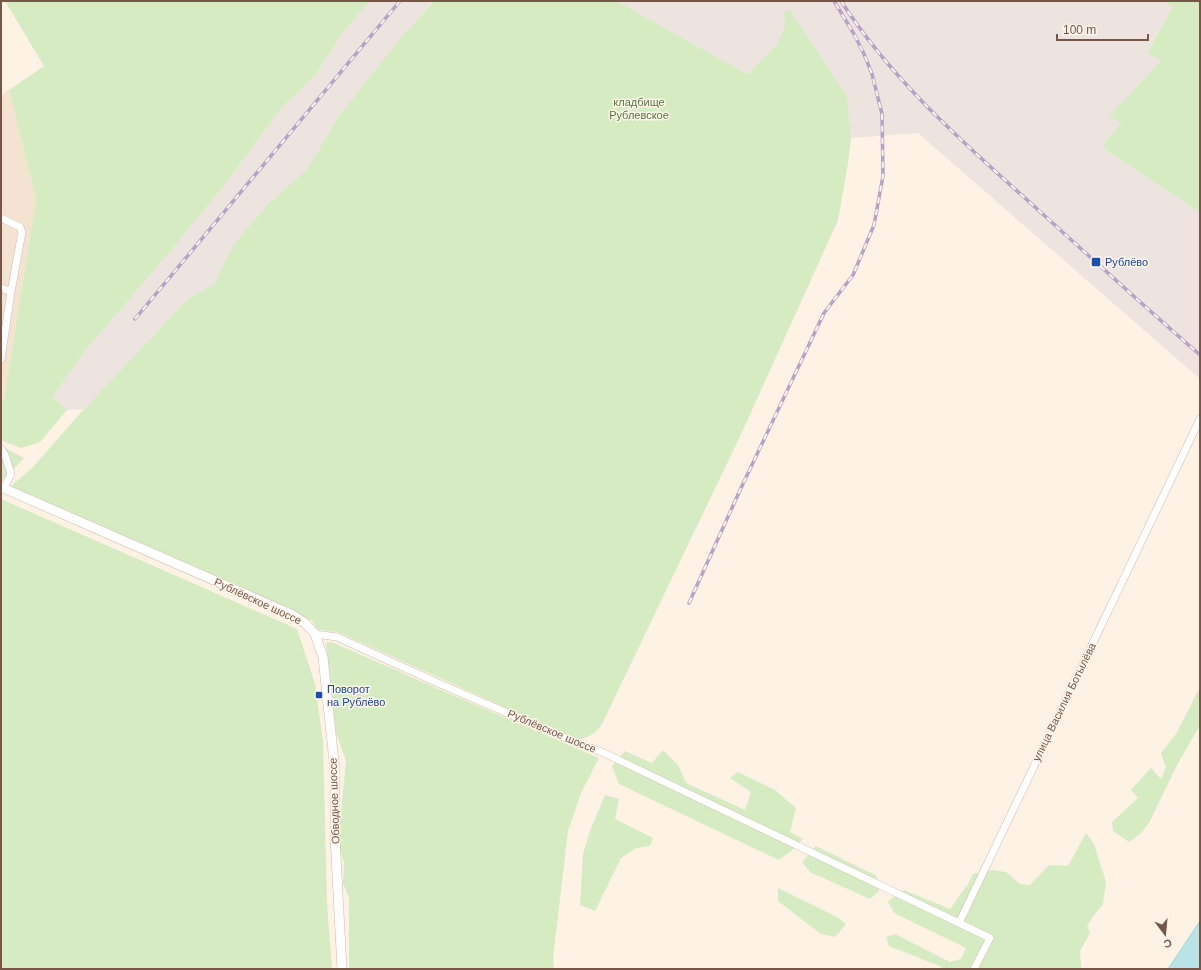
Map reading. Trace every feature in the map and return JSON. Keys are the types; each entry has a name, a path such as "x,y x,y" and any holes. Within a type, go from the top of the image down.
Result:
{"street":[{"path":"1,218 20,226 22,229 1,358"},
{"path":"1,288 11,292"},
{"name":"улица Василия Ботылёва","path":"959,923 1200,418"},
{"path":"1,449 5,454 12,474 2,487"},
{"name":"Рублёвское шоссе","path":"2,487 291,614 305,623 315,634 337,637 438,683 572,741 602,752 959,923"},
{"name":"Обводное шоссе","path":"315,634 323,657 335,771 335,837 342,969"},
{"path":"959,923 990,938 974,969"}],"shaded area":[{"path":"370,1 432,2 402,36 339,116 307,169 267,205 233,245 214,284 188,299 84,409 67,410 52,397 85,351 172,249 224,185 282,107 316,74 342,33"},
{"path":"617,1 1165,1 1172,7 1147,53 1161,61 1109,116 1121,123 1104,144 1104,149 1200,212 1200,379 918,133 851,138 847,97 784,12 785,26 776,46 747,74"},
{"path":"9,90 36,199 4,400 1,400 1,95"}],"green space":[{"path":"5,1 370,1 342,33 316,74 282,107 224,185 172,249 85,351 52,397 67,410 40,442 21,448 1,440 1,400 4,400 36,199 9,90 44,66"},
{"name":"кладбище Рублевское","path":"431,1 617,1 747,74 776,46 785,26 784,12 789,9 847,97 851,138 838,220 743,430 601,726 596,732 578,740 340,633 317,629 312,621 11,486 33,467 84,409 188,299 214,284 233,245 267,205 307,169 339,116 402,36 432,3"},
{"path":"1165,1 1200,1 1200,212 1104,149 1104,144 1121,123 1109,116 1161,61 1147,53 1172,8"},
{"path":"1,448 7,449 24,458 2,481"},
{"path":"1,499 297,629 315,684 323,741 327,904 332,969 1,969"},
{"path":"332,642 599,758 581,793 568,831 553,958 554,969 349,969 349,897 343,884 344,863 338,843 346,761 336,732 326,643"},
{"path":"1200,687 1200,725 1177,765 1149,823 1140,834 1129,842 1113,831 1112,822 1138,798 1131,790 1151,768 1161,779 1166,767 1161,753 1176,734"},
{"path":"663,750 678,765 686,783 745,810 751,792 730,778 738,772 775,790 796,808 790,832 803,839 779,860 619,784 612,766 625,751 652,763"},
{"path":"605,795 619,799 615,819 653,838 650,846 636,848 621,858 595,911 580,905 583,854 591,828"},
{"path":"1086,833 1094,844 1106,882 1103,904 1087,926 1090,933 1080,951 1082,969 941,969 942,967 889,946 886,937 895,934 950,962 961,959 966,948 894,913 888,901 904,890 950,909 968,884 973,874 993,870 1006,872 1020,884 1030,885 1049,865 1068,866"},
{"path":"816,846 877,876 879,891 870,899 810,872 802,862"},
{"path":"778,888 837,917 846,924 835,937 821,934 778,901"}],"water":[{"path":"1200,921 1200,969 1168,969"}],"railway":[{"path":"135,319 400,1"},
{"path":"689,603 741,488 824,313 853,275 874,225 883,176 882,114 872,74 864,54 834,1"},
{"path":"841,1 884,59 931,111 983,160 1200,355"}],"place":[{"name":"Рублёво","path":"1096,262"},
{"name":"Поворот на Рублёво","path":"319,695"}]}
